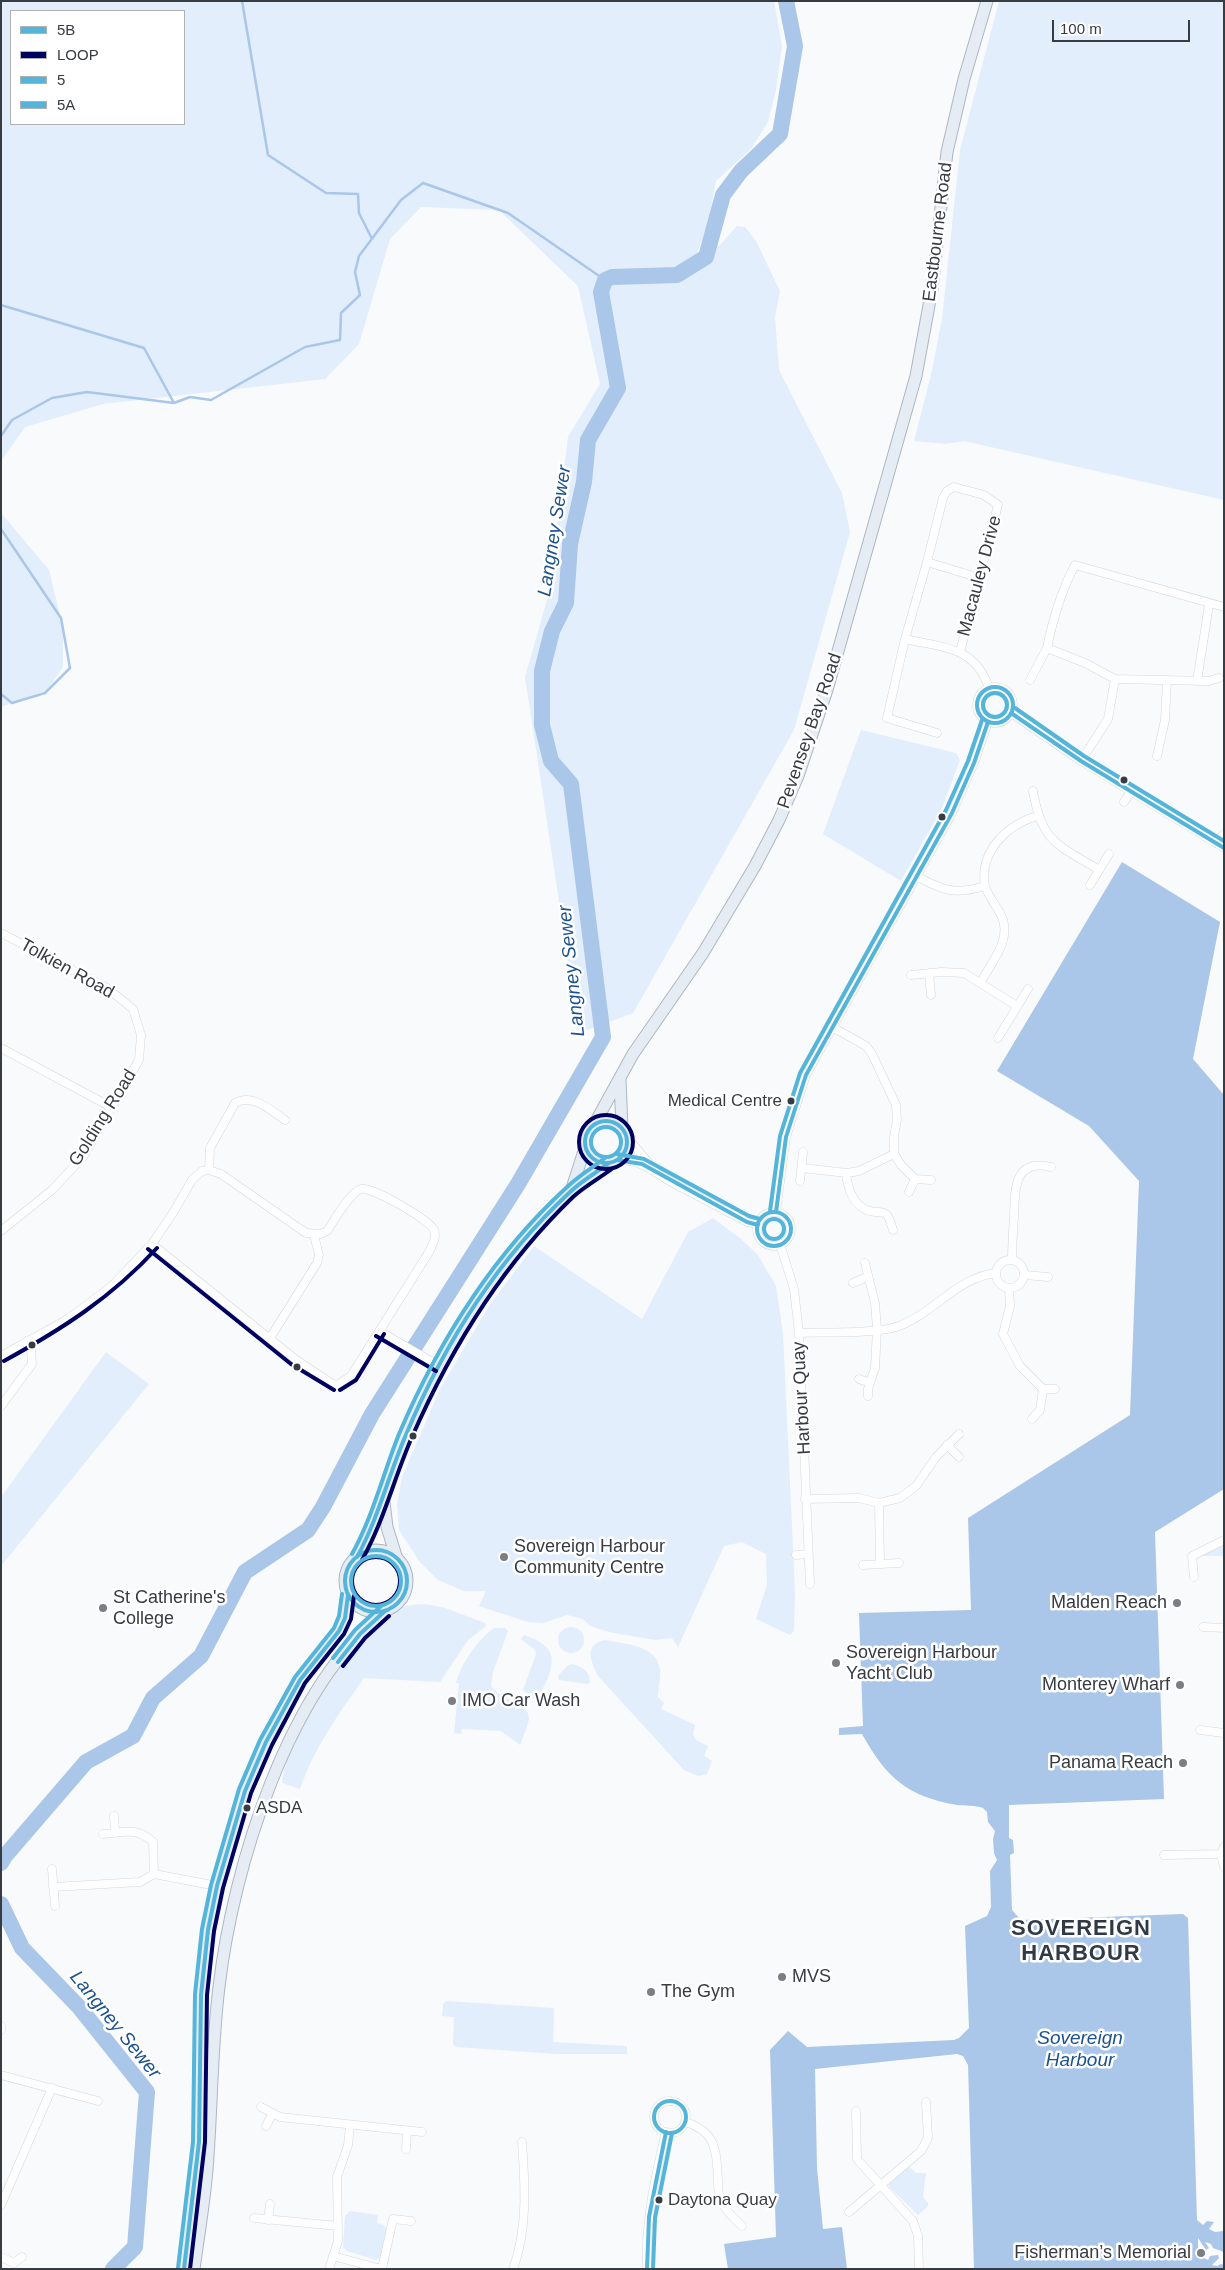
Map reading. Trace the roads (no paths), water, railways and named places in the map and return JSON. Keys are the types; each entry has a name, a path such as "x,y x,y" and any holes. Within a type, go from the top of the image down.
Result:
{"main road":[{"name":"Eastbourne Road","path":"892,464 924,342 932,289 947,152 964,79 987,1"},
{"name":"Pevensey Bay Road","path":"595,1123 634,1054 703,953 755,866 779,820 798,776 827,690 892,464"},
{"path":"184,2269 199,2142 203,1977 208,1930 217,1886 246,1787 266,1742 300,1680 339,1630 346,1618 348,1596 345,1578 348,1568 372,1532 405,1437 439,1366 469,1316 517,1247 571,1191 626,1150 620,1080"},
{"path":"571,1191 585,1148 586,1134 595,1123 610,1121 624,1132"},
{"path":"585,1148 592,1158 613,1161"},
{"path":"194,2269 208,2158 211,2061 216,2010 226,1936 236,1892 263,1803 297,1725 325,1678 360,1634 385,1611 401,1600 407,1585 405,1569 396,1556 387,1527 384,1500"},
{"path":"357,1557 368,1551 377,1550 396,1556"},
{"path":"348,1596 363,1609 372,1612 385,1611"}],"street":[{"name":"Macauley Drive","path":"927,562 943,498 947,490 954,487 965,489 984,495 998,505 960,652"},
{"path":"937,733 887,718 905,639 927,562 980,578"},
{"path":"1030,680 1047,648 1055,614 1066,581 1075,564 1224,608"},
{"path":"1197,680 1210,605"},
{"name":"Macauley Drive","path":"905,639 960,652 979,666 989,688"},
{"path":"1047,648 1085,663 1115,679 1197,680 1219,678"},
{"path":"1081,761 1108,719 1115,679"},
{"path":"1157,756 1165,720 1167,680"},
{"path":"989,688 1001,688 1010,695 1013,701 1011,713 1001,722 988,722 978,712 977,704 983,692 989,688"},
{"path":"1011,713 1081,761 1132,790 1224,848"},
{"path":"776,1212 786,1137 806,1076 952,812 974,762 988,722"},
{"path":"1124,802 1132,790"},
{"path":"1032,791 1037,816 1052,840 1099,870"},
{"path":"981,982 1001,948 1005,934 1000,913 990,900 985,886 986,863 994,846 1016,824 1037,816"},
{"path":"1216,843 1224,834"},
{"path":"1090,885 1109,854"},
{"path":"916,876 941,889 956,892 985,886"},
{"name":"Tolkien Road","path":"1,933 107,988 132,1009 141,1035"},
{"path":"929,973 931,995"},
{"path":"911,975 964,973 1018,1006"},
{"path":"998,1038 1028,989"},
{"path":"832,1027 866,1046 878,1065 896,1105 897,1120 894,1154 901,1166 915,1179 931,1180"},
{"name":"Golding Road","path":"1,1231 52,1190 83,1157 140,1060 141,1035"},
{"path":"1,1048 113,1108"},
{"path":"209,1170 210,1148 235,1103 242,1099 251,1099 285,1120"},
{"path":"624,1132 652,1167"},
{"path":"800,1180 804,1152"},
{"path":"802,1168 846,1173 859,1171 894,1154"},
{"path":"613,1161 632,1160 652,1167 679,1186 747,1222 758,1225"},
{"path":"1012,1260 1017,1181 1028,1168 1042,1165 1051,1167"},
{"path":"1,1356 92,1303 119,1279 152,1244 192,1180 202,1172 209,1170 221,1174 306,1233 314,1235 327,1231 353,1194 361,1189 376,1191 426,1221 434,1230 435,1239 429,1252 351,1376 337,1385 295,1359 152,1244"},
{"path":"846,1173 847,1186 855,1201 870,1211 883,1212 888,1216 893,1230"},
{"path":"909,1192 915,1179"},
{"path":"776,1212 785,1216 790,1224 790,1234 780,1244 768,1244 763,1241 758,1231 758,1225 765,1215 776,1212"},
{"path":"270,1338 317,1264 319,1255 314,1235"},
{"name":"Harbour Quay","path":"780,1244 794,1289 798,1333 810,1584"},
{"path":"1012,1260 1021,1265 1024,1275 1020,1285 1009,1289 1000,1284 996,1273 1001,1264 1012,1260"},
{"path":"865,1263 875,1303 877,1329 876,1358 868,1396"},
{"path":"798,1333 900,1326 978,1276 996,1273"},
{"path":"1024,1275 1048,1277"},
{"path":"853,1283 867,1277"},
{"path":"1009,1289 1010,1306 1003,1334 1020,1366 1043,1389 1055,1389"},
{"path":"379,1331 439,1366"},
{"path":"1,1406 32,1364 33,1357 27,1342"},
{"path":"859,1379 870,1383"},
{"path":"1032,1419 1040,1410 1043,1389"},
{"path":"805,1499 859,1498 879,1502 900,1498 911,1490 936,1457 959,1434"},
{"path":"947,1445 959,1457"},
{"path":"879,1502 880,1563"},
{"path":"1194,1577 1192,1556 1224,1540"},
{"path":"796,1555 808,1554"},
{"path":"863,1565 899,1563"},
{"path":"1203,1627 1224,1628"},
{"path":"1200,1730 1224,1733"},
{"path":"114,1816 115,1833"},
{"path":"103,1834 143,1833 153,1842 154,1874"},
{"path":"1164,1855 1222,1850 1224,1867"},
{"path":"52,1869 55,1906"},
{"path":"54,1887 140,1882 154,1874 217,1886"},
{"path":"1,2075 98,2101"},
{"path":"1,2205 52,2088"},
{"path":"664,2102 674,2102 682,2107 685,2112 685,2122 675,2132 666,2132 658,2128 654,2119 656,2110 664,2102"},
{"path":"849,2212 881,2187 921,2151 928,2138 926,2102"},
{"path":"261,2107 280,2117 350,2126 422,2132"},
{"path":"856,2111 857,2159 913,2221 918,2236 919,2269"},
{"path":"266,2126 273,2114"},
{"path":"685,2122 708,2132 712,2139 716,2154 719,2197 726,2211 742,2226"},
{"path":"329,2269 338,2226 337,2177 348,2146 350,2126"},
{"path":"406,2149 407,2132"},
{"path":"647,2269 647,2232 652,2192 666,2132"},
{"path":"513,2269 520,2250 525,2193 522,2142"},
{"path":"703,2202 719,2197"},
{"path":"268,2220 270,2204"},
{"path":"254,2218 338,2226"},
{"path":"333,2256 382,2269 393,2219 411,2221"},
{"path":"1,2257 14,2263 22,2257"}],"water":[{"name":"Sovereign Harbour","path":"1122,862 1220,922 1193,1059 1224,1095 1224,1489 1155,1532 1164,1799 1009,1805 1009,1838 1013,1840 1014,1853 1010,1855 1012,1910 1021,1920 1183,1914 1188,1918 1197,2220 1203,2225 1207,2221 1214,2222 1209,2229 1215,2232 1224,2231 1224,2252 1213,2248 1211,2244 1205,2242 1209,2248 1206,2250 1198,2238 1198,2255 1208,2260 1210,2256 1218,2255 1219,2258 1212,2265 1224,2265 1224,2269 974,2269 968,2065 963,2056 957,2054 815,2069 817,2168 823,2229 842,2227 847,2269 728,2269 724,2244 776,2237 770,2050 788,2031 807,2047 954,2040 959,2038 969,2028 965,1926 987,1916 991,1907 990,1871 997,1860 994,1853 993,1839 995,1831 988,1822 987,1812 980,1807 939,1801 911,1790 889,1773 862,1734 839,1735 839,1728 863,1726 859,1613 971,1610 968,1518 1130,1415 1139,1181 1089,1126 997,1071"}],"waterway":[{"path":"242,1 268,155 326,193 358,194 359,213 372,239"},
{"name":"Langney Sewer","path":"1,1863 86,1762 133,1736 153,1698 201,1656 245,1572 308,1530 323,1507 372,1414 518,1184 603,1037 571,784 551,761 542,725 542,671 552,631 566,603 570,544 584,482 588,440 618,388 601,292 605,280 612,277 677,275 706,257 723,195 741,171 780,134 795,46 786,1"},
{"path":"1,436 12,420 52,398 87,392 174,403 190,397 211,400 305,347 340,340 341,313 360,295 355,272 359,256 401,200 423,183 508,213 605,280"},
{"path":"1,305 144,348 174,403"},
{"path":"1,529 61,618 70,668 45,693 12,703 1,694"},
{"name":"Langney Sewer","path":"1,1904 22,1948 79,2007 147,2092 135,2247 113,2269"}],"place":[{"name":"Medical Centre","path":"791,1101"},
{"name":"Sovereign Harbour Community Centre","path":"504,1557"},
{"name":"Malden Reach","path":"1177,1603"},
{"name":"St Catherine's College","path":"103,1608"},
{"name":"Sovereign Harbour Yacht Club","path":"836,1663"},
{"name":"Monterey Wharf","path":"1180,1685"},
{"name":"IMO Car Wash","path":"452,1701"},
{"name":"Panama Reach","path":"1183,1763"},
{"name":"ASDA","path":"247,1808"},
{"name":"MVS","path":"782,1977"},
{"name":"The Gym","path":"651,1992"},
{"name":"Daytona Quay","path":"659,2200"},
{"name":"Fisherman’s Memorial","path":"1201,2253"}],"district":[{"name":"SOVEREIGN HARBOUR","path":"1081,1942"}]}
